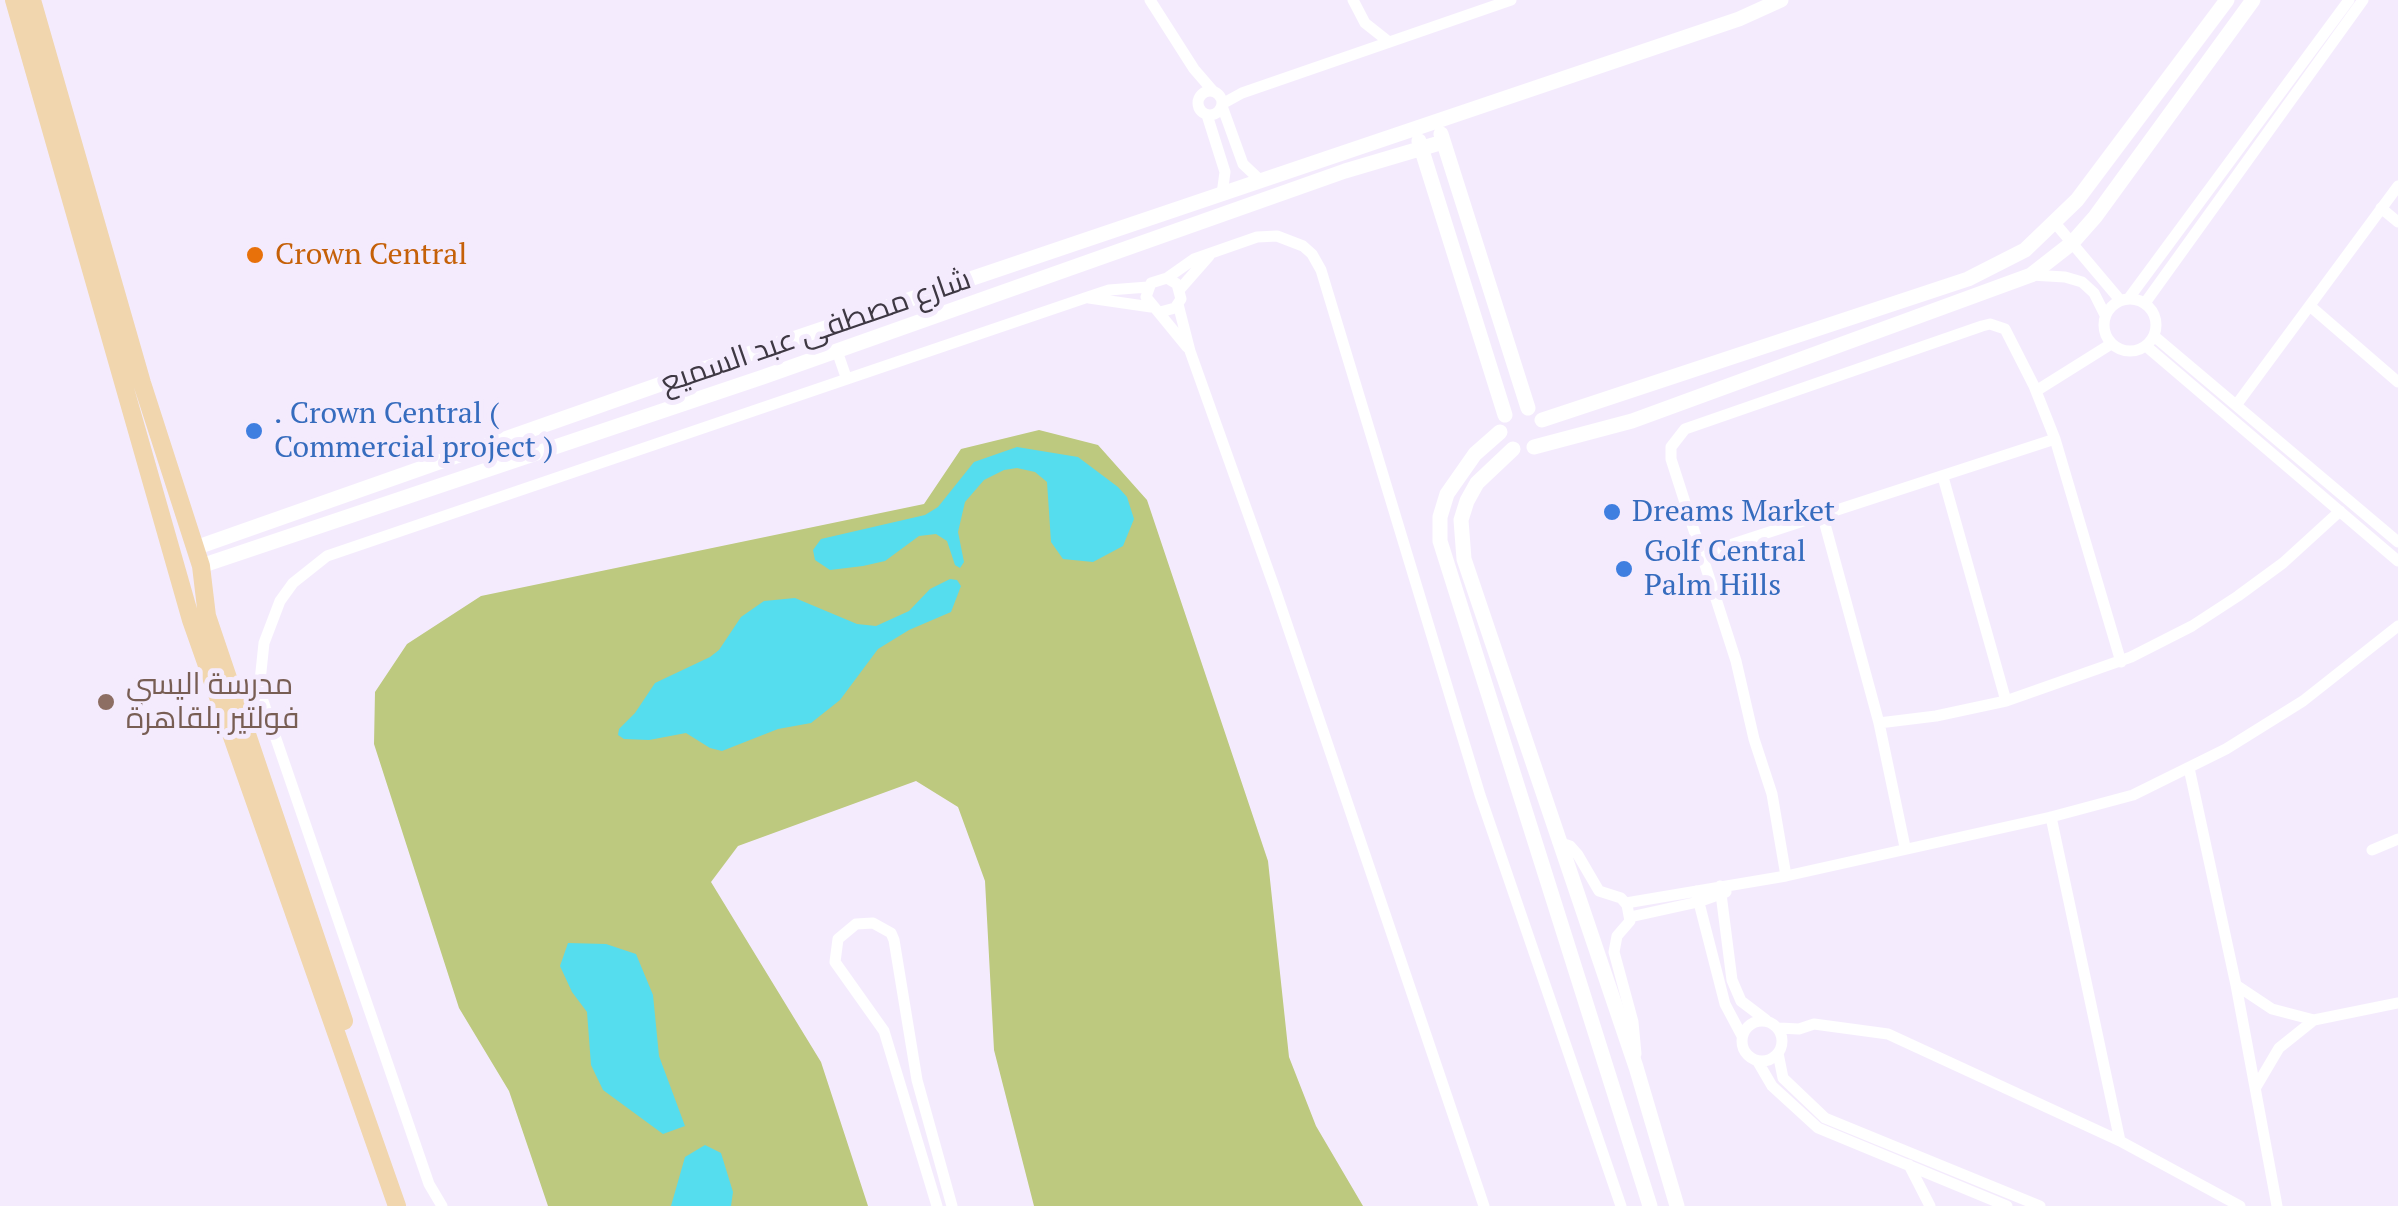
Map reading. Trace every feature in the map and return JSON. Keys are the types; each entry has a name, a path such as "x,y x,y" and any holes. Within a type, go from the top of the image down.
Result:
{"main road":[{"path":"14,0 192,620 397,1206"},
{"path":"32,0 142,384 198,557 207,616 408,1206"}],"street":[{"path":"1150,0 1218,99 1243,164 1260,180"},
{"path":"1353,0 1364,24 1389,42"},
{"path":"1199,98 1205,92 1218,99 1242,93 1512,0"},
{"name":"شارع مصطفى عبد السميع","path":"198,557 695,372 1739,19 1781,0"},
{"path":"1542,420 1968,280 2025,250 2077,200 2227,0"},
{"path":"1500,432 1506,444 1522,451 1668,408 2031,275 2072,243 2095,217 2253,0"},
{"path":"2145,303 2348,8 2363,0"},
{"path":"1360,52 1364,24"},
{"path":"1194,68 1198,108 1207,115 1224,172 1222,194"},
{"path":"1207,115 1216,114 1218,99"},
{"path":"1438,120 1528,408 1542,420 1544,432 1534,447"},
{"path":"1415,128 1505,415 1500,432 1475,454 1447,494 1440,517 1440,541 1650,1206"},
{"path":"2105,315 2124,299 2263,128"},
{"name":"شارع مصطفى عبد السميع","path":"198,557 763,377 1344,171 1443,142"},
{"path":"2237,404 2398,186"},
{"path":"2382,208 2398,222"},
{"path":"2055,223 2124,299 2145,303 2156,318 2150,341"},
{"path":"442,1206 429,1184 262,698 262,654 280,601 293,582 327,556 1109,290 1148,287 1184,265 1257,238 1277,236 1302,246 1321,270 1480,795 1621,1206"},
{"path":"1209,256 1180,289 1178,304 1190,351 1484,1206"},
{"path":"2031,275 2082,282 2105,315 2105,334 2112,344 2128,351 2150,341"},
{"path":"1167,278 1180,289"},
{"path":"1148,287 1146,297 1190,351"},
{"path":"1085,298 1170,311 1178,304"},
{"path":"2310,306 2398,382"},
{"path":"1786,876 1772,794 1671,459 1676,436 1685,428 1990,324 2005,329 2055,439 2121,662"},
{"path":"2150,341 2237,404 2398,542"},
{"path":"2150,341 2398,561"},
{"path":"2036,391 2112,344"},
{"path":"837,352 846,377"},
{"path":"749,354 749,370 763,377"},
{"path":"695,372 706,383 701,396"},
{"path":"1658,382 1668,408"},
{"path":"1505,415 1516,408 1528,408"},
{"path":"1702,554 2055,439"},
{"path":"1513,449 1477,483 1461,520 1460,540 1636,1067 1677,1206"},
{"path":"1943,477 2006,701"},
{"path":"1879,723 2006,701 2121,662 2192,626 2238,596 2340,511"},
{"path":"1823,517 1879,723 1905,848"},
{"path":"1630,917 1724,890 2133,795 2189,768 2303,700 2398,626"},
{"path":"2189,768 2236,985 2277,1206"},
{"path":"1512,776 1534,770"},
{"path":"2051,817 2120,1141"},
{"path":"2372,850 2398,839"},
{"path":"1558,842 1570,846 1578,855 1599,890 1626,903 1697,897"},
{"path":"1724,890 1732,980 1742,1001 1766,1020 1780,1028 1800,1029 1814,1024 1888,1034 2120,1141 2240,1206"},
{"path":"1697,897 1725,1004 1742,1036 1742,1048 1758,1062 1772,1086 1818,1128 2007,1206"},
{"path":"1626,903 1629,924 1617,936 1614,952 1633,1022 1636,1067"},
{"path":"938,1206 884,1031 835,962 838,939 856,924 873,923 891,932 894,940 911,1054 952,1206"},
{"path":"2236,985 2272,1009 2314,1020 2398,1003"},
{"path":"1742,1036 1754,1022 1766,1020"},
{"path":"2256,1086 2279,1048 2314,1020"},
{"path":"1780,1028 1782,1078 1824,1118 2040,1206"},
{"path":"1758,1062 1778,1053"},
{"path":"1608,1074 1636,1067"},
{"path":"1909,1165 1930,1206"}],"green space":[{"path":"1039,430 1098,445 1147,500 1268,861 1289,1057 1316,1126 1363,1206 1034,1206 994,1050 985,881 958,807 916,781 738,846 711,882 821,1062 868,1206 548,1206 509,1091 459,1008 374,744 375,692 407,644 481,596 924,504 961,449"}],"water":[{"path":"1017,447 1078,457 1118,487 1127,497 1134,519 1123,546 1093,562 1063,559 1051,542 1047,482 1035,472 1017,468 984,480 965,502 958,532 964,562 960,568 955,565 947,541 936,534 919,536 885,561 863,566 830,570 815,560 813,550 821,539 925,515 938,507 974,462"},
{"path":"950,579 961,586 951,612 878,649 840,700 811,723 778,729 722,751 686,733 649,740 618,735 655,683 710,657 741,617 764,601 795,598 857,624 876,626 909,611 930,589"},
{"path":"568,943 606,944 636,954 653,995 659,1056 685,1126 663,1134 603,1090 591,1065 587,1012 560,966"},
{"path":"705,1145 721,1153 733,1192 731,1206 671,1206 685,1157"}],"place":[{"name":"Crown Central","path":"255,255"},
{"name":". Crown Central ( Commercial project )","path":"254,431"},
{"name":"Dreams Market","path":"1612,512"},
{"name":"Golf Central Palm Hills","path":"1624,569"},
{"name":"مدرسة اليسي فولتير بلقاهرة","path":"106,702"}]}
